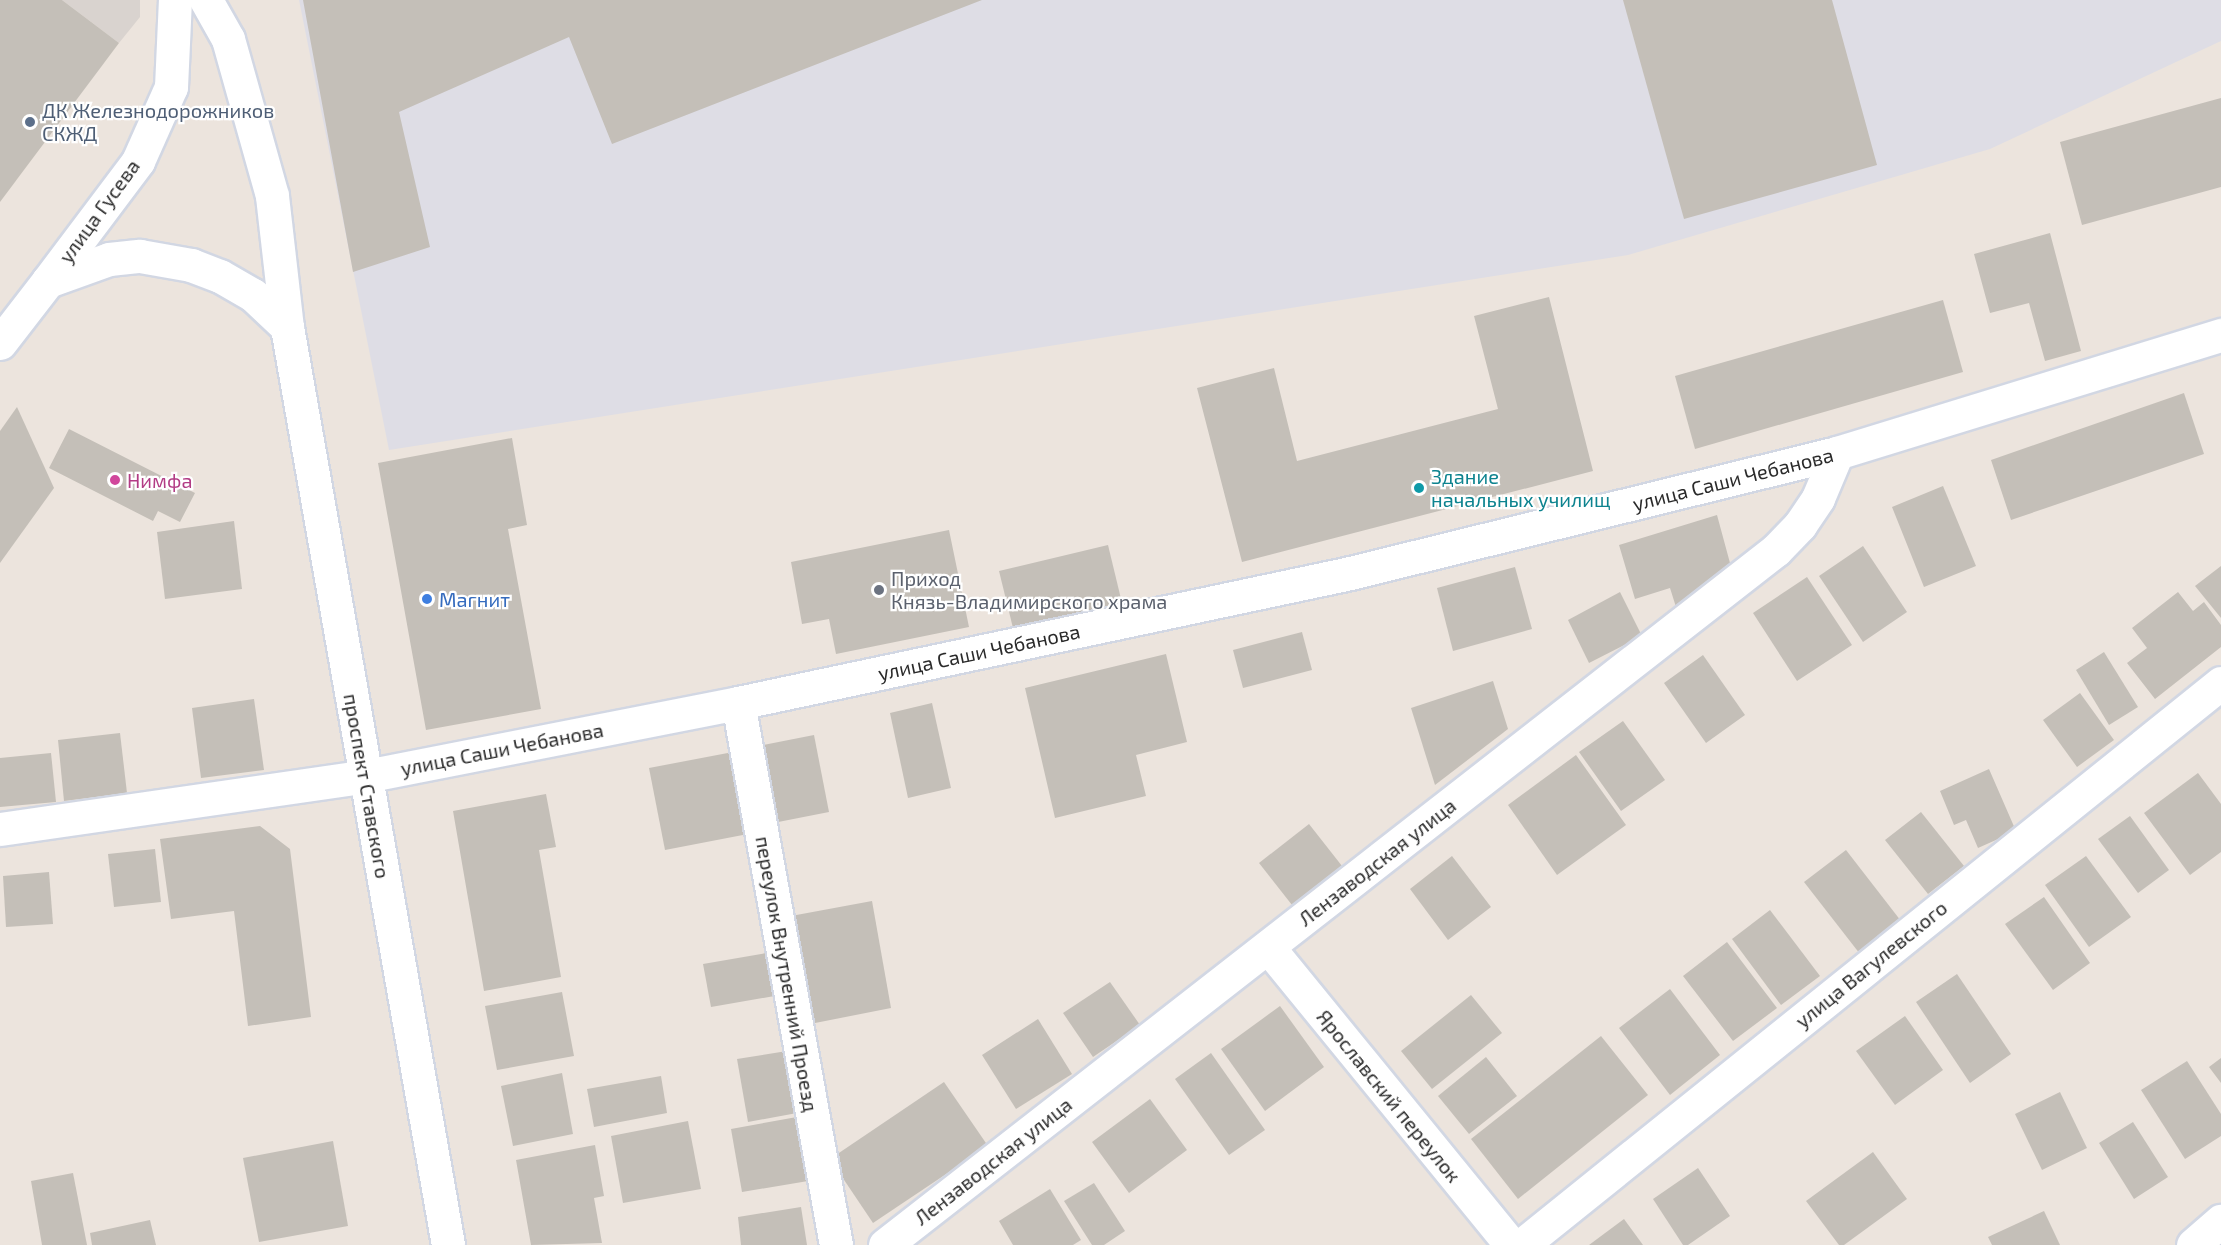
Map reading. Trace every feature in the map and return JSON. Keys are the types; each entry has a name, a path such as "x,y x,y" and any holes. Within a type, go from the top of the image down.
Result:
{"street":[{"name":"улица Гусева","path":"0,343 138,161 171,87 175,0"},
{"name":"проспект Ставского","path":"206,0 228,39 272,196 287,327 366,776 441,1244"},
{"name":"улица Гусева","path":"48,281 109,259 140,256 191,265 220,276 253,295 287,327"},
{"name":"улица Саши Чебанова","path":"0,829 366,776 738,703 1346,574 1837,453 2221,335"},
{"name":"Лензаводская улица","path":"885,1245 1776,550 1800,525 1818,498 1837,453"},
{"name":"улица Вагулевского","path":"1522,1245 2221,683"},
{"name":"переулок Внутренний Проезд","path":"738,703 836,1245"},
{"name":"Ярославский переулок","path":"1268,947 1511,1245"},
{"path":"2193,1245 2221,1221"}],"shaded area":[{"path":"62,0 140,0 140,17 119,43"},
{"path":"299,0 2221,0 2221,41 1990,149 1628,255 389,450"}],"building":[{"name":"ДК Железнодорожников СКЖД","path":"0,0 62,0 119,43 0,202"},
{"path":"303,0 982,0 612,144 569,37 399,112 430,247 353,272"},
{"path":"1623,0 1832,0 1877,165 1684,219"},
{"path":"2221,98 2221,187 2082,225 2060,142"},
{"path":"2050,233 2081,351 2045,361 2029,303 1990,313 1974,254"},
{"path":"1549,297 1593,471 1242,562 1197,388 1274,368 1297,461 1498,409 1474,316"},
{"path":"1943,300 1963,372 1695,449 1675,376"},
{"path":"2184,393 2204,454 2011,520 1991,460"},
{"path":"17,407 54,488 0,563 0,431"},
{"path":"69,429 195,493 180,522 158,511 153,521 49,468"},
{"path":"512,438 527,525 508,529 541,709 426,730 378,463"},
{"path":"1943,486 1976,566 1924,587 1892,507"},
{"path":"1717,515 1730,563 1676,607 1670,588 1635,599 1619,545"},
{"path":"234,521 242,589 165,599 157,532"},
{"name":"Приход Князь-Владимирского храма","path":"949,530 969,627 836,654 829,619 802,624 791,562"},
{"path":"1108,545 1122,603 1013,628 999,571"},
{"path":"1863,546 1907,612 1863,642 1819,576"},
{"path":"2221,566 2221,618 2195,586"},
{"path":"1515,567 1532,629 1453,651 1437,588"},
{"path":"1807,577 1852,645 1797,681 1753,613"},
{"path":"1620,592 1642,636 1589,663 1568,620"},
{"path":"2178,592 2193,611 2204,602 2221,625 2221,647 2155,699 2127,663 2147,648 2132,628"},
{"path":"1302,632 1312,670 1243,688 1233,650"},
{"path":"2104,652 2138,707 2109,725 2076,670"},
{"path":"1166,654 1187,742 1136,755 1146,796 1055,818 1025,688"},
{"path":"1703,655 1745,715 1706,743 1664,683"},
{"path":"1493,681 1508,729 1435,785 1411,708"},
{"path":"2080,693 2114,740 2077,767 2043,720"},
{"path":"254,699 264,770 201,778 192,708"},
{"path":"932,703 951,788 908,798 890,713"},
{"path":"1623,721 1665,780 1621,811 1579,752"},
{"path":"120,733 127,793 64,801 58,740"},
{"path":"814,735 829,812 768,824 753,747"},
{"path":"733,752 748,834 665,850 649,768"},
{"path":"51,753 56,802 0,807 0,758"},
{"path":"1576,755 1626,825 1557,875 1508,805"},
{"path":"1989,769 2016,831 1978,848 1966,820 1954,825 1940,791"},
{"path":"2198,773 2221,804 2221,852 2190,875 2144,813"},
{"path":"546,794 556,847 539,850 561,977 484,991 453,811"},
{"path":"1921,812 1964,866 1928,894 1885,840"},
{"path":"2130,816 2169,870 2138,893 2098,839"},
{"path":"1309,824 1342,866 1292,905 1259,863"},
{"path":"260,826 290,849 311,1017 248,1026 234,911 171,919 160,839"},
{"path":"155,849 161,902 114,907 108,854"},
{"path":"1846,850 1901,921 1860,954 1804,882"},
{"path":"1452,856 1491,907 1448,940 1410,889"},
{"path":"2086,856 2131,917 2089,947 2045,885"},
{"path":"49,872 53,924 6,927 3,876"},
{"path":"2044,897 2090,963 2053,990 2005,924"},
{"path":"872,901 891,1008 810,1024 791,916"},
{"path":"1770,910 1820,976 1781,1005 1732,939"},
{"path":"1727,942 1777,1008 1733,1041 1683,976"},
{"path":"772,952 780,995 711,1007 703,964"},
{"path":"1957,974 2011,1054 1970,1083 1916,1002"},
{"path":"1110,982 1140,1025 1093,1057 1063,1013"},
{"path":"1670,989 1720,1055 1670,1095 1619,1028"},
{"path":"562,992 574,1056 497,1070 485,1006"},
{"path":"1471,995 1502,1033 1432,1089 1401,1051"},
{"path":"1280,1006 1324,1067 1265,1111 1221,1049"},
{"path":"1905,1016 1943,1070 1895,1105 1856,1051"},
{"path":"1038,1019 1072,1074 1016,1109 982,1055"},
{"path":"1601,1036 1648,1095 1518,1199 1471,1139"},
{"path":"787,1051 797,1113 748,1122 737,1059"},
{"path":"1211,1053 1265,1130 1229,1155 1175,1079"},
{"path":"1486,1057 1517,1096 1469,1134 1438,1096"},
{"path":"2221,1058 2221,1083 2209,1067"},
{"path":"2187,1061 2221,1114 2221,1136 2185,1159 2141,1090"},
{"path":"562,1073 573,1134 513,1146 501,1086"},
{"path":"661,1076 667,1113 594,1127 587,1089"},
{"path":"944,1082 988,1146 873,1223 830,1159"},
{"path":"2060,1092 2087,1148 2042,1170 2015,1114"},
{"path":"1150,1099 1187,1150 1129,1193 1092,1142"},
{"path":"797,1117 808,1181 742,1192 731,1129"},
{"path":"688,1121 701,1189 623,1203 611,1136"},
{"path":"2133,1122 2168,1177 2134,1199 2099,1143"},
{"path":"333,1141 348,1226 259,1242 243,1158"},
{"path":"595,1145 604,1196 594,1198 602,1243 531,1245 516,1160"},
{"path":"1873,1152 1907,1199 1844,1245 1839,1245 1806,1201"},
{"path":"1698,1168 1730,1216 1688,1245 1683,1245 1653,1199"},
{"path":"73,1173 87,1245 42,1245 31,1181"},
{"path":"1094,1183 1125,1231 1104,1245 1092,1245 1064,1201"},
{"path":"1050,1189 1081,1240 1073,1245 1013,1245 999,1221"},
{"path":"801,1207 807,1245 741,1245 738,1217"},
{"path":"2044,1211 2060,1245 1992,1245 1988,1237"},
{"path":"1624,1219 1643,1245 1589,1245"},
{"path":"150,1220 156,1245 92,1245 90,1233"}],"place":[{"name":"ДК Железнодорожников СКЖД","path":"30,122"},
{"name":"Нимфа","path":"115,480"},
{"name":"Здание начальных училищ","path":"1419,488"},
{"name":"Приход Князь-Владимирского храма","path":"879,590"},
{"name":"Магнит","path":"427,599"}]}
